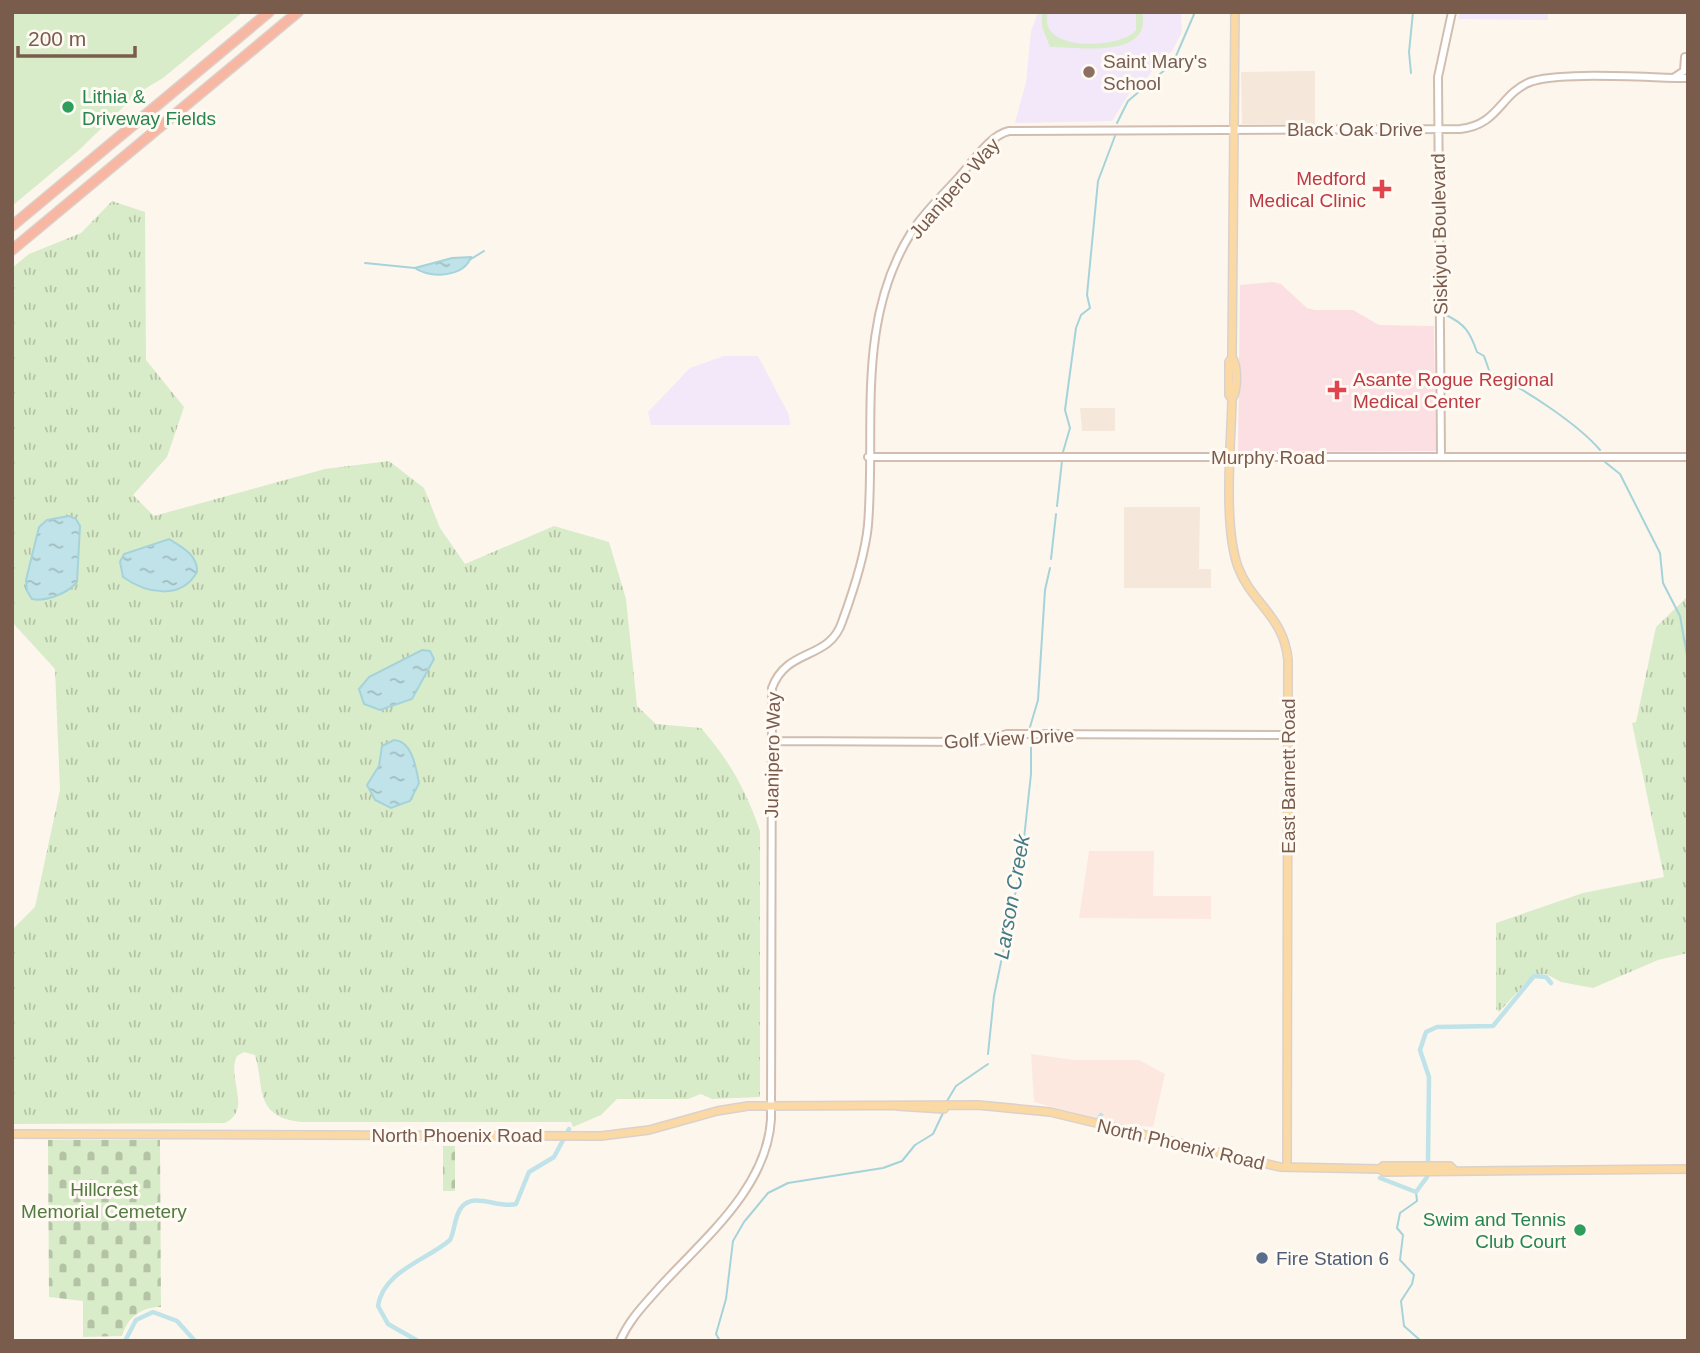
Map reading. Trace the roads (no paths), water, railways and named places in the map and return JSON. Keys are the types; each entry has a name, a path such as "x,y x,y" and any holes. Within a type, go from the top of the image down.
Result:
{"highway":[{"path":"12,226 270,12"},
{"path":"12,250 298,12"}],"main road":[{"name":"East Barnett Road","path":"1235,12 1232,357 1229,384 1232,400 1233,550 1241,575 1275,618 1286,643 1287,1167"},
{"name":"North Phoenix Road","path":"12,1134 576,1136 634,1133 728,1108 771,1105 940,1106 1050,1112 1287,1167 1380,1169 1384,1172 1436,1172 1453,1169 1688,1169"}],"street":[{"name":"Siskiyou Boulevard","path":"1441,457 1439,64 1452,12"},
{"path":"1671,78 1684,72 1685,57"},
{"name":"Black Oak Drive","path":"1004,132 1467,129 1485,122 1517,90 1540,79 1688,78"},
{"name":"Juanipero Way","path":"620,1341 627,1326 753,1179 768,1144 771,1105 772,690 779,673 796,658 827,645 843,621 867,529 873,346 877,323 904,245 916,225 1004,132"},
{"name":"Murphy Road","path":"868,457 1688,457"},
{"name":"Golf View Drive","path":"772,741 976,742 1007,734 1288,735"}],"water":[{"path":"471,257 462,269 446,274 430,274 415,268 452,258"},
{"path":"69,516 76,519 80,526 77,582 56,596 32,599 27,591 26,580 39,527 47,520"},
{"path":"169,539 188,552 195,561 197,572 190,581 182,587 163,591 142,587 123,577 120,562 124,554"},
{"path":"422,650 430,651 434,659 412,699 380,710 364,704 359,689 369,677"},
{"path":"394,740 400,741 409,750 419,783 410,801 391,808 375,800 367,785 379,766 382,746"}],"waterway":[{"name":"Larson Creek","path":"1117,123 1128,101 1173,63 1195,12"},
{"path":"1411,73 1409,52 1413,12"},
{"name":"Larson Creek","path":"1063,452 1070,428 1065,410 1076,328 1081,315 1090,308 1087,295 1098,181 1115,136"},
{"path":"471,259 484,251"},
{"path":"365,263 415,268"},
{"path":"1446,315 1466,329 1477,352 1484,356 1490,373 1549,407 1600,450"},
{"name":"Larson Creek","path":"1057,506 1062,461"},
{"path":"1605,462 1620,474 1660,553 1663,583 1680,616 1688,661"},
{"name":"Larson Creek","path":"1051,559 1056,514"},
{"name":"Larson Creek","path":"1030,727 1038,700 1045,590 1050,568"},
{"name":"Larson Creek","path":"988,1054 994,996 1021,866 1031,774 1031,739"},
{"path":"1428,1162 1429,1077 1420,1050 1426,1032 1437,1027 1493,1026 1534,976 1546,977 1551,983"},
{"name":"Larson Creek","path":"947,1101 956,1086 988,1064"},
{"name":"Larson Creek","path":"720,1341 716,1334 726,1299 733,1241 744,1222 768,1193 788,1183 883,1168 902,1161 915,1145 933,1134 943,1113"},
{"path":"1098,1120 1101,1115"},
{"path":"418,1341 388,1324 378,1306 388,1284 407,1267 450,1240 459,1212 466,1203 479,1201 516,1204 529,1172 554,1157 569,1129"},
{"path":"1380,1178 1416,1192 1427,1177"},
{"path":"1416,1192 1417,1201 1400,1213 1397,1228 1403,1235 1400,1260 1414,1275 1412,1284 1401,1301 1404,1326 1421,1341"},
{"path":"125,1341 136,1320 153,1312 177,1321 195,1341"}],"place":[{"name":"Saint Mary's School","path":"1089,72"},
{"name":"Lithia & Driveway Fields","path":"68,107"},
{"name":"Medford Medical Clinic","path":"1382,189"},
{"name":"Asante Rogue Regional Medical Center","path":"1337,390"},
{"name":"Swim and Tennis Club Court","path":"1580,1230"},
{"name":"Fire Station 6","path":"1262,1258"}],"park label":[{"name":"Hillcrest Memorial Cemetery","path":"104,1200"}]}
